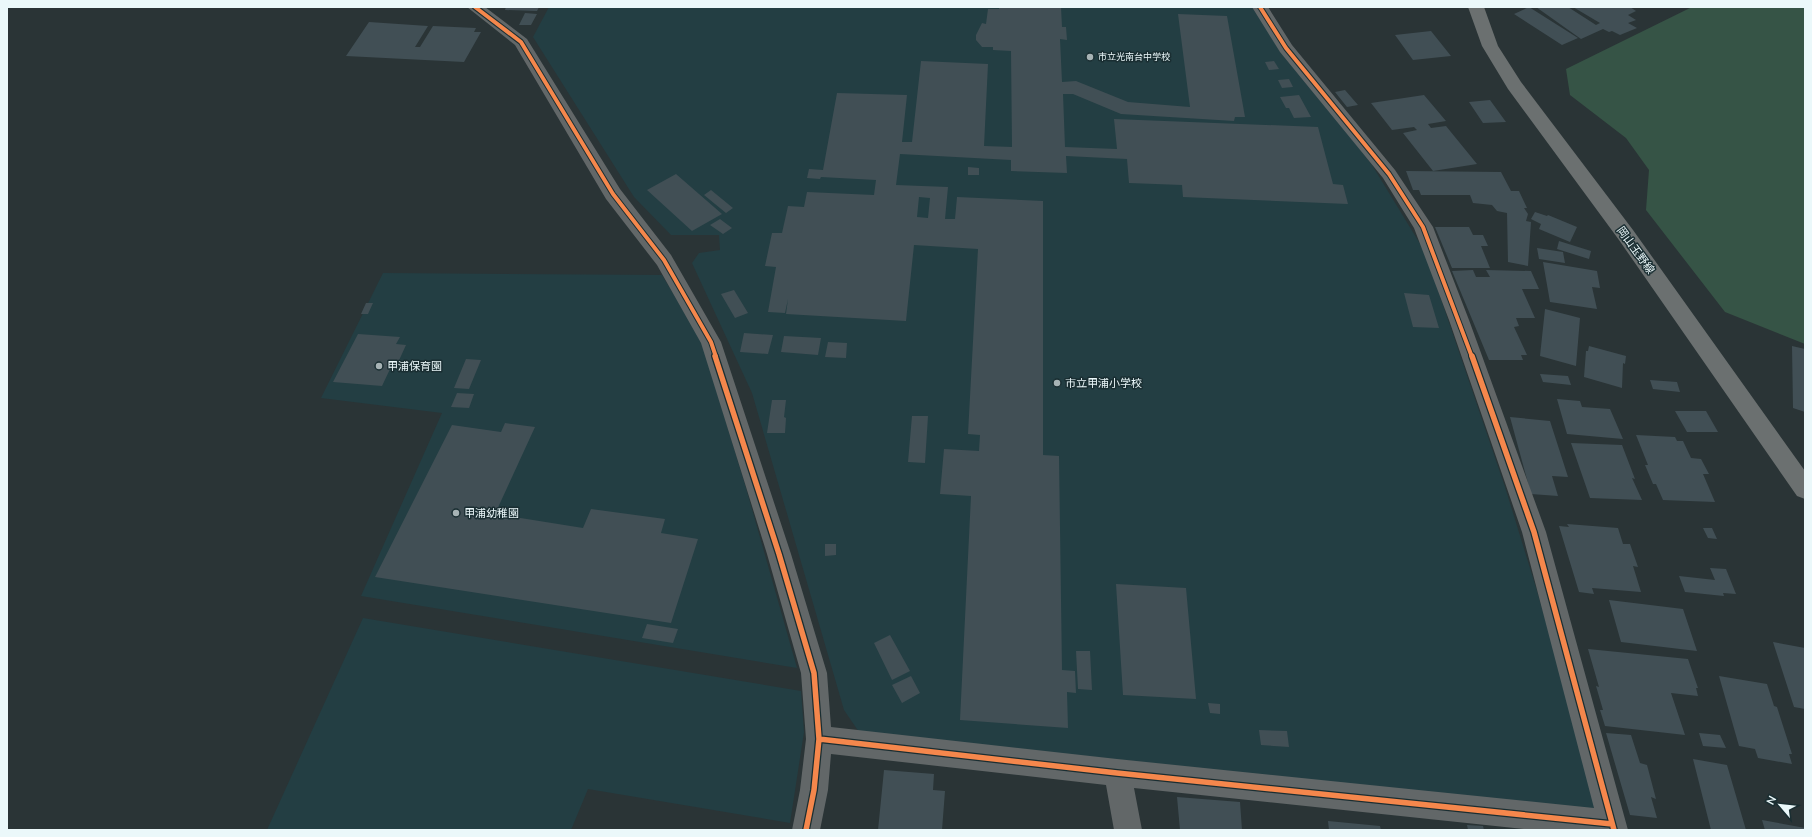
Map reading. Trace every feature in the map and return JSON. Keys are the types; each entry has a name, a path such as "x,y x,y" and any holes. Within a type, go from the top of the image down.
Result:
{"main road":[{"name":"岡山玉野線","path":"1476,7 1490,46 1514,85 1626,235 1805,489"}],"street":[{"path":"475,7 521,42 613,194 664,260 711,342 779,554 814,673 819,739 814,790 806,830"},
{"path":"819,739 1613,827 1534,532 1459,320 1423,227 1389,174 1286,48 1260,7"},
{"path":"1117,773 1128,830"}],"shaded area":[{"path":"549,7 1253,7 1264,24 1372,165 1425,252 1505,487 1537,591 1600,811 859,732 844,710 752,393 692,263 699,253 720,250 719,235 671,235 634,197 533,37"},
{"path":"383,273 662,275 701,340 746,488 797,668 361,596 442,413 321,398"},
{"path":"363,618 801,691 804,732 790,823 588,789 571,830 267,830"}],"green space":[{"path":"1692,7 1805,7 1805,344 1725,312 1646,210 1649,170 1626,138 1570,95 1566,69"}],"building":[{"path":"506,7 539,7 537,11 505,10"},
{"path":"999,7 1061,7 1062,27 1066,27 1067,40 1060,39 1062,82 1076,81 1128,102 1190,107 1178,14 1227,16 1245,117 1235,117 1234,121 1121,114 1073,94 1063,94 1065,147 1117,149 1114,119 1318,127 1333,184 1343,185 1348,204 1183,197 1182,185 1129,183 1127,159 1066,156 1067,173 1011,171 1011,160 900,154 896,185 948,187 945,219 955,219 957,197 1043,201 1043,455 1059,456 1062,670 1075,671 1076,693 1067,692 1068,728 960,720 971,496 940,494 944,449 979,451 980,435 968,434 978,249 914,245 906,321 786,314 788,299 785,313 768,312 776,267 765,266 772,233 782,233 788,206 804,207 807,192 874,195 876,180 821,177 820,179 807,178 809,169 823,170 837,93 907,95 902,142 912,142 921,61 988,64 984,146 1012,147 1011,51 993,50 993,47 982,47 976,40 976,35 982,23 986,24 988,9 999,9","holes":["919,197 930,198 928,218 917,217"]},
{"path":"1529,7 1578,38 1562,45 1514,14"},
{"path":"1536,7 1568,7 1596,25 1600,23 1573,7 1630,7 1636,11 1628,15 1636,20 1628,23 1637,28 1620,35 1603,29 1581,39"},
{"path":"525,13 537,14 531,25 519,25"},
{"path":"369,22 428,26 415,47 420,47 433,26 476,28 474,32 481,32 464,62 346,56"},
{"path":"1431,31 1451,56 1413,60 1395,35"},
{"path":"1274,61 1279,69 1269,70 1265,62"},
{"path":"1289,79 1293,87 1282,88 1278,80"},
{"path":"1345,90 1358,105 1347,107 1335,92"},
{"path":"1299,95 1311,117 1294,118 1289,108 1286,108 1280,97"},
{"path":"1424,95 1446,121 1428,124 1431,128 1446,126 1477,164 1433,171 1403,133 1417,130 1414,127 1392,130 1371,103"},
{"path":"1490,100 1506,122 1483,123 1469,102"},
{"path":"968,167 979,168 979,175 968,175"},
{"path":"1406,171 1501,172 1511,191 1519,191 1527,208 1524,208 1528,214 1526,221 1531,222 1528,266 1508,262 1507,213 1497,211 1492,205 1473,203 1470,195 1421,195 1419,190 1413,190"},
{"path":"676,174 722,214 692,231 647,190"},
{"path":"711,190 733,208 726,213 704,195"},
{"path":"1535,212 1548,215 1577,227 1570,242 1539,229 1541,224 1531,219"},
{"path":"720,219 732,228 723,234 710,225"},
{"path":"1435,227 1469,227 1473,235 1483,235 1488,246 1481,246 1490,268 1452,268"},
{"path":"1559,241 1591,251 1589,259 1557,249"},
{"path":"1537,248 1563,252 1565,263 1539,259"},
{"path":"1543,262 1597,271 1600,288 1592,287 1597,309 1550,302"},
{"path":"1473,270 1476,277 1490,277 1486,270 1531,271 1539,289 1522,289 1535,318 1516,318 1519,326 1514,327 1527,355 1521,355 1523,360 1489,360 1452,271"},
{"path":"734,290 748,313 735,318 721,294"},
{"path":"1404,293 1429,295 1439,328 1413,327"},
{"path":"366,303 373,303 368,314 361,314"},
{"path":"1545,309 1580,318 1576,366 1540,356"},
{"path":"744,333 773,335 768,354 740,352"},
{"path":"358,334 400,337 396,344 406,345 396,367 391,367 382,386 333,382"},
{"path":"784,336 821,338 818,355 781,352"},
{"path":"828,342 847,343 846,358 825,357"},
{"path":"1589,346 1626,356 1625,364 1623,363 1622,388 1584,377 1586,351 1588,351"},
{"path":"1792,346 1805,349 1805,412 1793,408"},
{"path":"466,359 481,360 469,389 454,388"},
{"path":"1540,374 1568,376 1571,385 1543,382"},
{"path":"1650,380 1677,382 1680,392 1653,389"},
{"path":"457,393 474,394 469,408 451,407"},
{"path":"1557,399 1580,401 1582,407 1610,409 1623,439 1567,434"},
{"path":"772,400 786,400 784,417 786,418 785,433 767,433"},
{"path":"1675,411 1706,411 1718,432 1687,432"},
{"path":"912,416 928,416 925,463 908,462"},
{"path":"1510,417 1550,421 1568,477 1552,476 1558,496 1531,494"},
{"path":"505,423 535,427 495,514 583,528 591,509 665,519 661,533 698,539 671,623 375,577 452,425 501,432"},
{"path":"1636,435 1675,437 1677,441 1683,441 1691,458 1701,459 1709,474 1703,474 1715,502 1663,500 1656,484 1653,484 1645,465 1648,465"},
{"path":"1571,443 1622,445 1635,479 1632,478 1642,500 1590,498"},
{"path":"1567,524 1618,528 1623,544 1630,544 1638,567 1633,566 1641,592 1592,588 1594,594 1579,592 1559,526 1569,527"},
{"path":"1703,528 1712,528 1717,539 1708,538"},
{"path":"825,544 836,544 836,555 825,556"},
{"path":"1710,568 1726,569 1736,594 1723,593 1724,596 1685,592 1679,576 1715,580"},
{"path":"1116,584 1186,588 1196,699 1123,695"},
{"path":"1609,600 1683,609 1697,651 1621,642"},
{"path":"647,624 678,629 673,643 642,638"},
{"path":"890,635 910,671 892,680 874,643"},
{"path":"1773,642 1805,648 1805,709 1794,707"},
{"path":"1588,649 1688,659 1698,688 1696,688 1698,696 1671,693 1685,735 1605,726 1600,710 1603,710 1596,686 1599,687"},
{"path":"1076,651 1090,651 1092,690 1078,689"},
{"path":"911,676 920,693 902,703 892,685"},
{"path":"1719,676 1767,684 1774,706 1777,707 1792,754 1789,754 1792,764 1758,758 1755,749 1739,746"},
{"path":"1208,703 1220,704 1220,714 1210,713"},
{"path":"1259,730 1287,731 1289,747 1261,745"},
{"path":"1606,733 1631,735 1640,763 1647,765 1656,799 1651,797 1657,818 1630,815"},
{"path":"1699,733 1720,735 1726,748 1703,746"},
{"path":"1693,759 1727,765 1746,830 1711,830"},
{"path":"884,770 934,774 933,790 945,791 942,830 878,830"},
{"path":"1177,797 1240,802 1242,830 1180,830"},
{"path":"1762,820 1805,828 1805,830 1765,830"},
{"path":"1328,821 1380,826 1381,830 1329,830"},
{"path":"1467,825 1483,826 1484,830 1468,830"}],"cycle path":[{"path":"475,7 521,42 613,194 664,260 711,342 779,554 814,673 819,739 814,790 806,830"},
{"path":"1260,7 1286,48 1389,174 1423,227 1459,320 1534,532 1614,830"},
{"path":"819,739 1117,773 1612,824"}],"place":[{"name":"市立光南台中学校","path":"1090,57"},
{"name":"甲浦保育園","path":"379,366"},
{"name":"市立甲浦小学校","path":"1057,383"},
{"name":"甲浦幼稚園","path":"456,513"}]}
